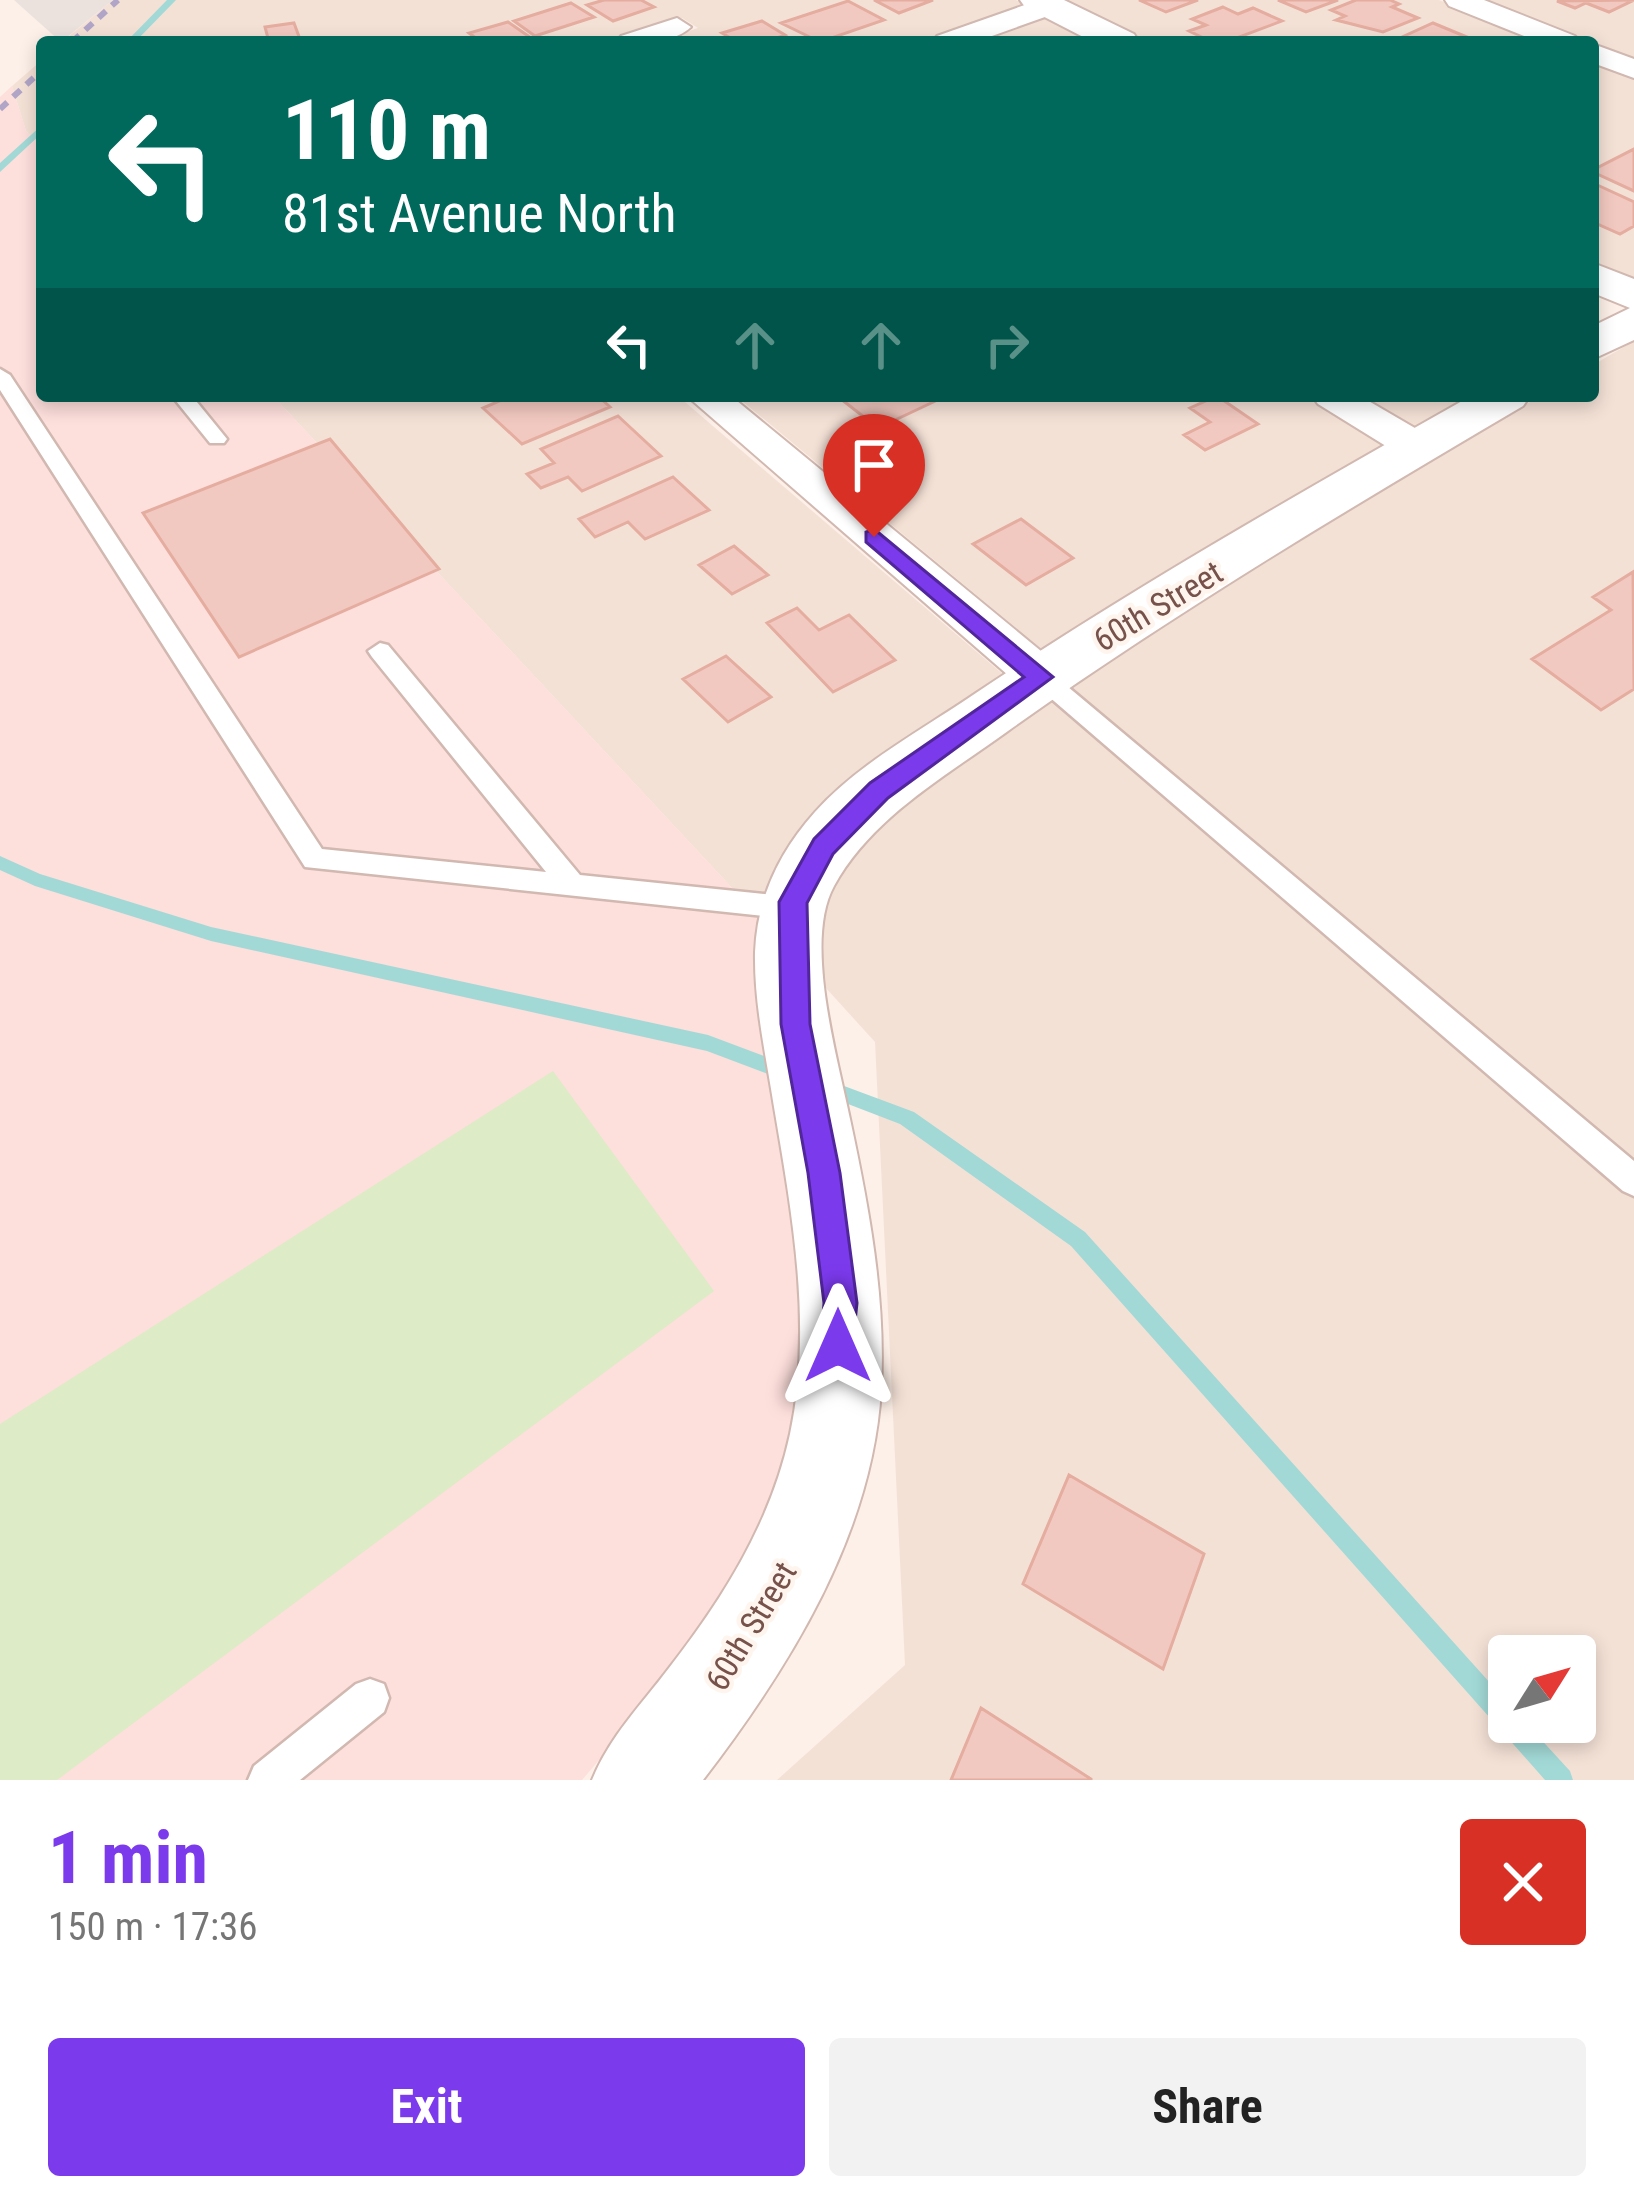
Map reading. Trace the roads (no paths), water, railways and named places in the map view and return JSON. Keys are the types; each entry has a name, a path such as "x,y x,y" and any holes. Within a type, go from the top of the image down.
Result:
{"street":[{"path":"1459,0 1550,36"},
{"path":"962,36 1043,3 1109,36"},
{"path":"649,36 677,27"},
{"path":"1599,55 1634,69"},
{"path":"1599,279 1634,296"},
{"path":"1599,341 1634,321"},
{"path":"714,402 1041,677"},
{"path":"1342,402 1417,447"},
{"name":"60th Street","path":"641,1780 725,1677 793,1565 834,1431 841,1303 824,1173 795,1024 793,908 824,847 879,790 1041,677 1496,402"}],"lane":[{"path":"0,375 30,400 314,859 793,908"},
{"path":"187,402 218,439"},
{"path":"380,651 573,886"},
{"path":"1041,677 1634,1181"},
{"path":"268,1780 370,1698"}],"waterway":[{"path":"136,36 172,0"},
{"path":"0,169 36,134"},
{"path":"0,863 35,879 211,934 708,1043 787,1073"},
{"path":"828,1088 907,1118 1078,1239 1561,1780"}],"railway":[{"path":"79,36 118,0"},
{"path":"0,109 36,76"}]}
